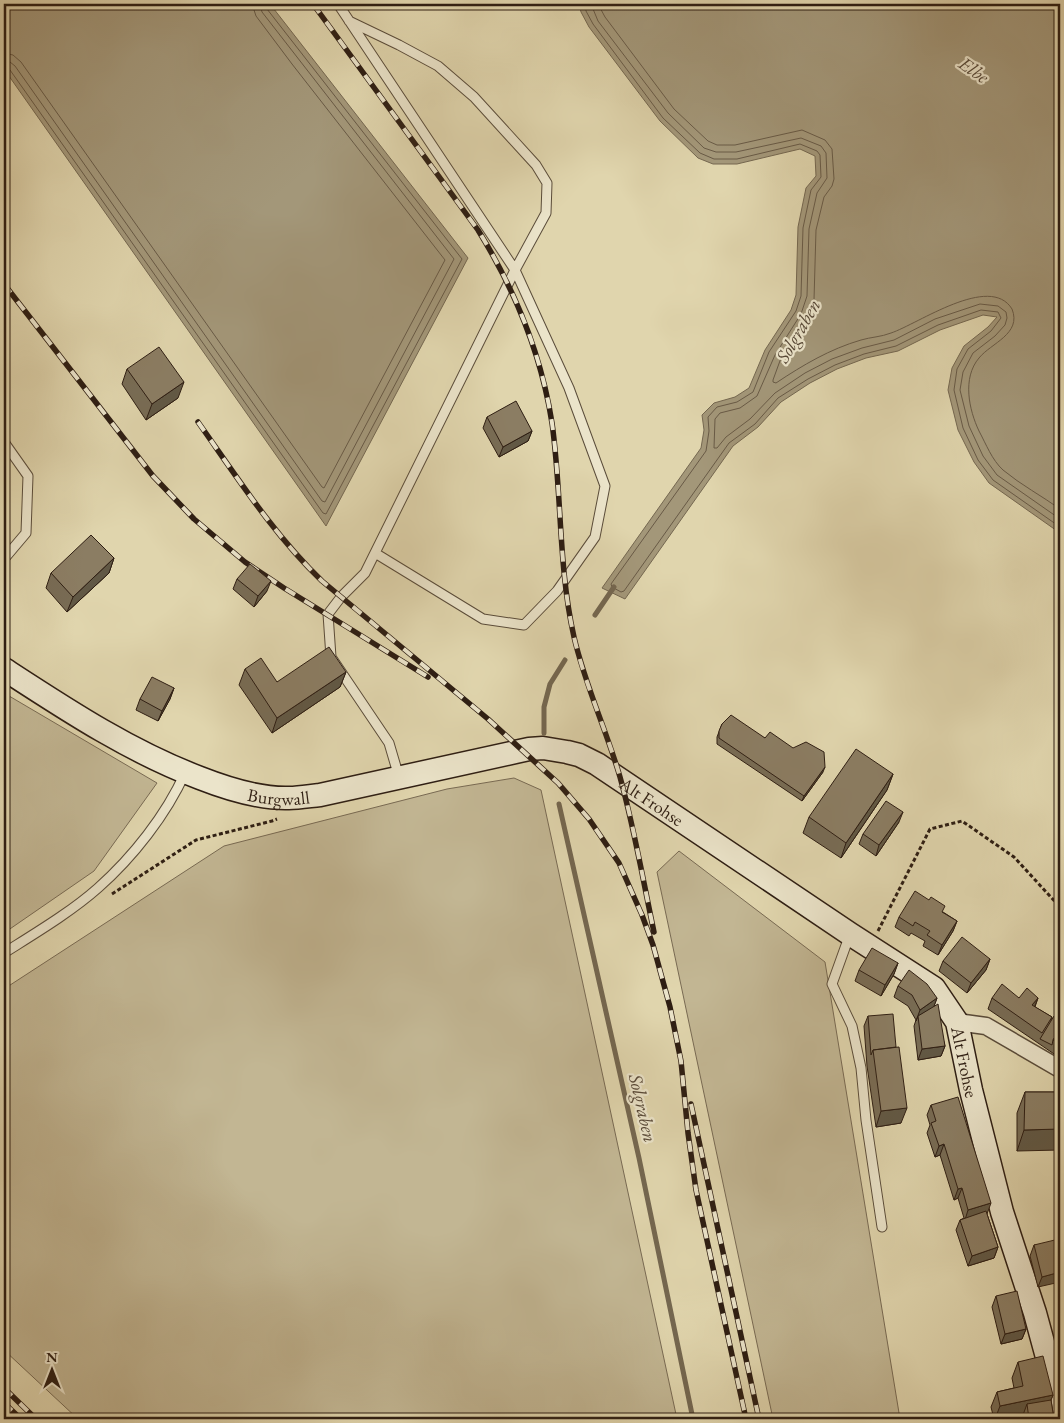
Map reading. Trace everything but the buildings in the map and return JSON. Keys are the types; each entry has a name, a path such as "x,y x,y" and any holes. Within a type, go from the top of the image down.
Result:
{"street":[{"name":"Burgwall","path":"4,669 94,727 154,759 221,786 260,796 289,798 320,795 529,749 556,750 579,755"},
{"name":"Alt Frohse","path":"579,755 620,778 850,934 934,988 957,1022 971,1090 1002,1212 1035,1313 1054,1357 1060,1405"},
{"path":"957,1022 986,1026 1060,1069"}],"lane":[{"path":"338,4 515,270 569,388 605,486 595,537 557,591 524,626 483,619 375,553"},
{"path":"349,21 438,66 474,97 536,164 547,183 546,213 515,270 365,573 341,597 328,614 331,657 389,743 400,778"},
{"path":"4,442 28,476 26,533 4,559"},
{"path":"4,953 97,889 131,856 177,789 185,772"},
{"path":"850,934 832,984 852,1026 861,1068 866,1120 882,1227"}],"path":[{"path":"111,895 196,840 272,821 280,817"},
{"path":"870,947 930,829 962,822 1014,857 1060,907"}],"shaded area":[{"path":"4,693 157,783 94,871 4,933"},
{"path":"514,778 541,790 677,1419 78,1419 4,1350 4,989 224,846 447,789"},
{"path":"679,851 825,962 900,1419 773,1419 657,872"}],"water":[{"path":"4,4 270,4 468,258 326,526 4,69"},
{"name":"Elbe","path":"579,4 1060,4 1060,533 989,483 974,462 958,430 948,390 952,368 964,346 988,327 997,317 983,315 940,330 898,351 866,358 837,369 810,383 781,402 758,427 733,446 625,599 602,588 701,448 704,430 702,415 714,403 735,397 749,388 765,350 791,310 796,295 798,227 806,188 816,176 815,156 800,149 737,164 713,164 698,158 660,121 589,27"}],"waterway":[{"name":"Solgraben","path":"595,615 614,587"},
{"name":"Solgraben","path":"544,733 544,707 550,684 565,660"},
{"name":"Solgraben","path":"559,804 639,1158 693,1419"}],"railway":[{"path":"313,4 478,230 504,276 534,347 552,423 565,584 574,637 620,777 654,932"},
{"path":"4,284 153,476 194,519 245,562 428,677"},
{"path":"198,422 256,504 304,563 322,581 488,719 558,783 589,819 619,863 653,945 670,1007 681,1061 696,1190 746,1419"},
{"path":"691,1104 759,1419"},
{"path":"4,1388 36,1419"},
{"path":"4,1403 21,1419"}]}
